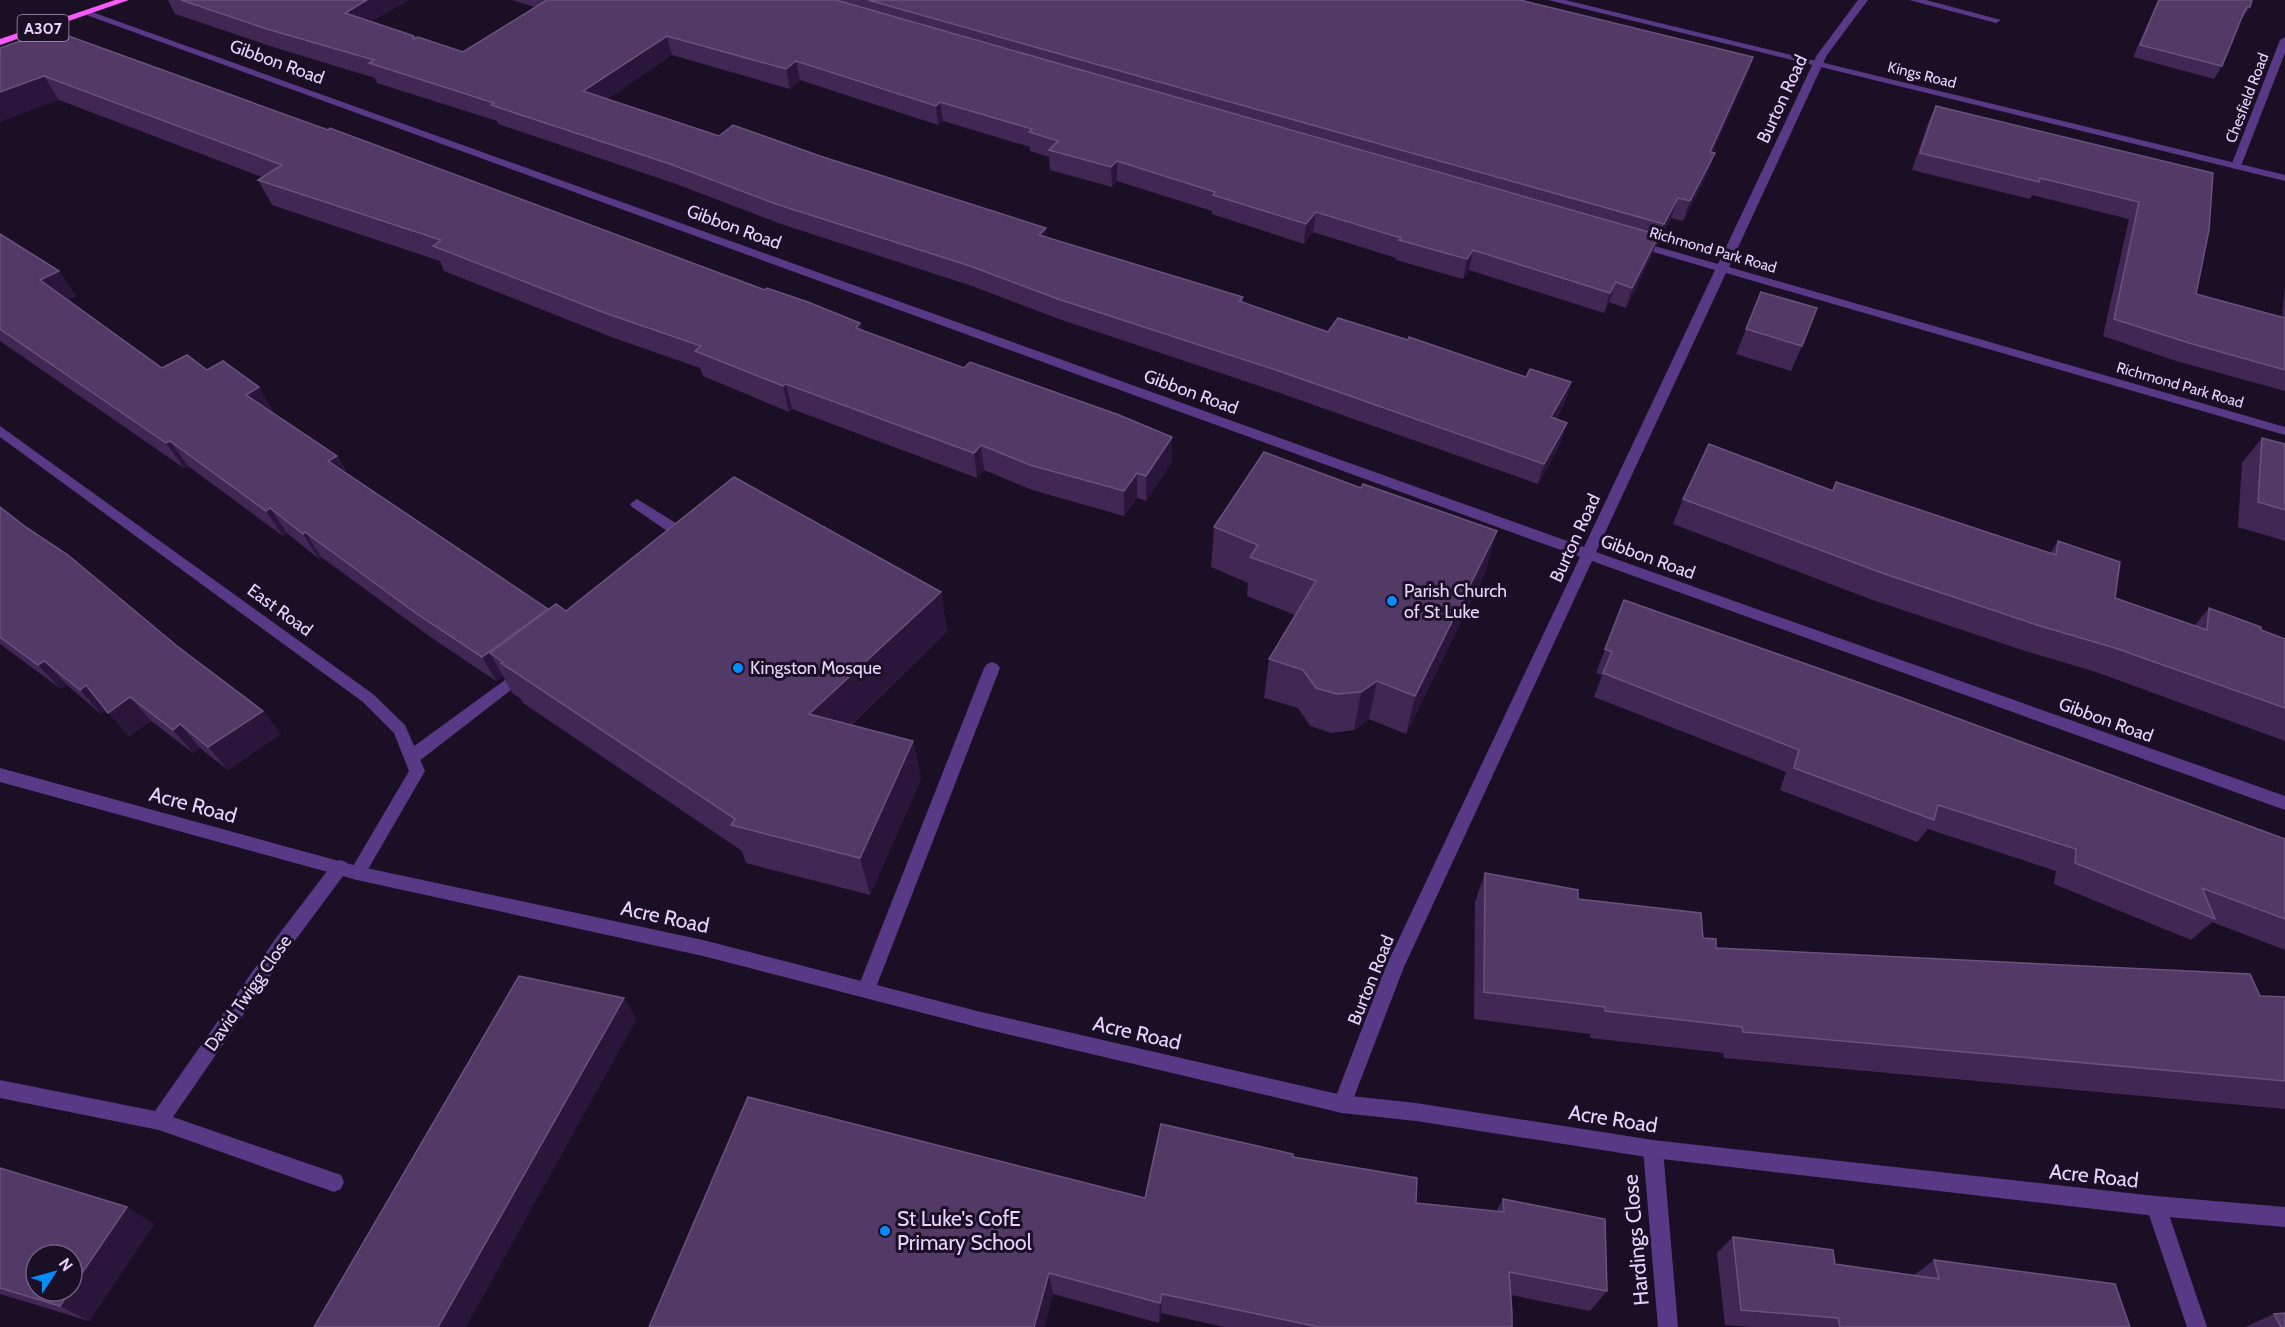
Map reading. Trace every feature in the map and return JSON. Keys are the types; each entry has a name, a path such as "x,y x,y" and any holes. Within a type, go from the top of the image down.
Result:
{"main road":[{"name":"A307","path":"0,42 124,0"}],"street":[{"name":"Kings Road","path":"1553,0 2285,178"},
{"name":"Burton Road","path":"1342,1104 1395,966 1822,55 1863,0"},
{"path":"1914,0 1996,20"},
{"name":"Gibbon Road","path":"86,13 2285,803"},
{"name":"Chesfield Road","path":"2236,166 2285,40"},
{"name":"Richmond Park Road","path":"1620,239 2285,431"},
{"name":"East Road","path":"0,430 368,698 400,729 417,771 348,870"},
{"path":"637,504 694,542 684,549"},
{"path":"412,757 534,664"},
{"path":"866,990 992,668"},
{"name":"Acre Road","path":"0,775 348,870 703,948 977,1019 1342,1104 1416,1112 1653,1149 2156,1206 2285,1217"},
{"name":"David Twigg Close","path":"159,1121 282,944 348,870"},
{"path":"0,1089 159,1121 334,1182"},
{"name":"Hardings Close","path":"1653,1149 1668,1327"},
{"path":"2156,1206 2197,1327"}],"building":[{"path":"181,0 367,0 345,13 414,36 413,39 418,37 463,52 547,0 836,0 1659,235 1632,288 1616,282 1610,293 1473,250 1467,259 1399,240 1401,238 1316,212 1306,224 1213,195 1215,192 1117,161 1111,167 1049,150 1058,141 1029,132 1032,129 940,102 936,106 796,61 786,69 667,36 583,91 719,136 733,125 820,156 1046,228 1039,235 1243,297 1239,301 1328,332 1338,318 1408,340 1409,337 1526,377 1530,369 1571,382 1551,417 1567,423 1544,464 1279,371 1058,299 970,266 776,204 670,164 491,105 494,103 369,63 374,60 267,29"},
{"path":"868,0 1520,0 1753,57 1710,152 1715,153 1690,201 1678,198 1664,224"},
{"path":"2159,0 2252,0 2250,7 2247,7 2244,12 2222,66 2140,45"},
{"path":"52,30 328,130 330,128 765,290 767,288 808,302 860,323 856,328 964,368 970,362 1119,415 1172,437 1146,476 1137,473 1124,491 1030,465 981,445 974,453 786,384 783,386 695,351 701,346 605,313 433,246 441,240 258,180 282,165 44,76 0,92 0,48"},
{"path":"1936,106 2213,173 2209,230 2196,294 2285,318 2285,370 2114,319 2139,202 2040,178 2039,182 1920,153"},
{"path":"0,234 59,271 40,280 162,368 187,355 207,370 223,361 259,387 246,395 337,456 328,461 548,609 482,657 417,614 305,532 303,534 270,508 266,511 170,441 166,443 0,329"},
{"path":"1761,292 1817,308 1802,346 1746,329"},
{"path":"2262,438 2285,444 2285,510 2258,502"},
{"path":"1709,444 1833,491 1836,482 2056,555 2058,541 2120,562 2115,598 2207,630 2209,608 2261,627 2261,630 2285,639 2285,708 2115,648 2037,625 1885,574 1683,499"},
{"path":"1264,452 1361,488 1363,484 1497,531 1415,696 1377,681 1361,692 1337,694 1316,688 1303,670 1269,659 1316,581 1250,557 1258,545 1214,527"},
{"name":"Kingston Mosque","path":"734,477 941,592 809,714 913,741 860,858 731,825 735,819 501,663 503,662 490,653 556,604 566,611"},
{"path":"0,507 68,555 177,646 263,711 208,747 180,724 173,730 130,697 108,713 86,685 80,690 44,661 38,665 0,637"},
{"path":"1624,600 1897,696 2285,839 2285,919 2202,888 2215,919 2075,863 2076,849 1938,805 1934,820 1794,768 1799,750 1603,673 1612,652 1605,649"},
{"path":"1485,873 1578,890 1578,899 1701,913 1703,938 1716,939 1716,948 2250,974 2260,996 2285,997 2285,1081 1743,1032 1742,1027 1605,1011 1605,1007 1484,992"},
{"path":"519,976 624,998 438,1327 314,1327"},
{"path":"748,1097 1145,1198 1161,1124 1293,1154 1293,1157 1417,1178 1416,1203 1504,1212 1503,1199 1605,1219 1607,1291 1509,1272 1512,1327 1319,1327 1162,1294 1160,1303 1049,1273 1034,1327 649,1327"},
{"path":"0,1168 127,1207 84,1270 84,1243 24,1243 24,1295 0,1288"},
{"path":"1733,1237 1833,1250 1835,1264 1939,1279 1934,1260 2115,1284 2130,1327 1840,1327 1838,1318 1741,1310"},
{"path":"2285,1313 2285,1327 2281,1327 2274,1314"}],"place":[{"name":"Parish Church of St Luke","path":"1392,601"},
{"name":"Kingston Mosque","path":"738,668"},
{"name":"St Luke's CofE Primary School","path":"885,1231"}]}
